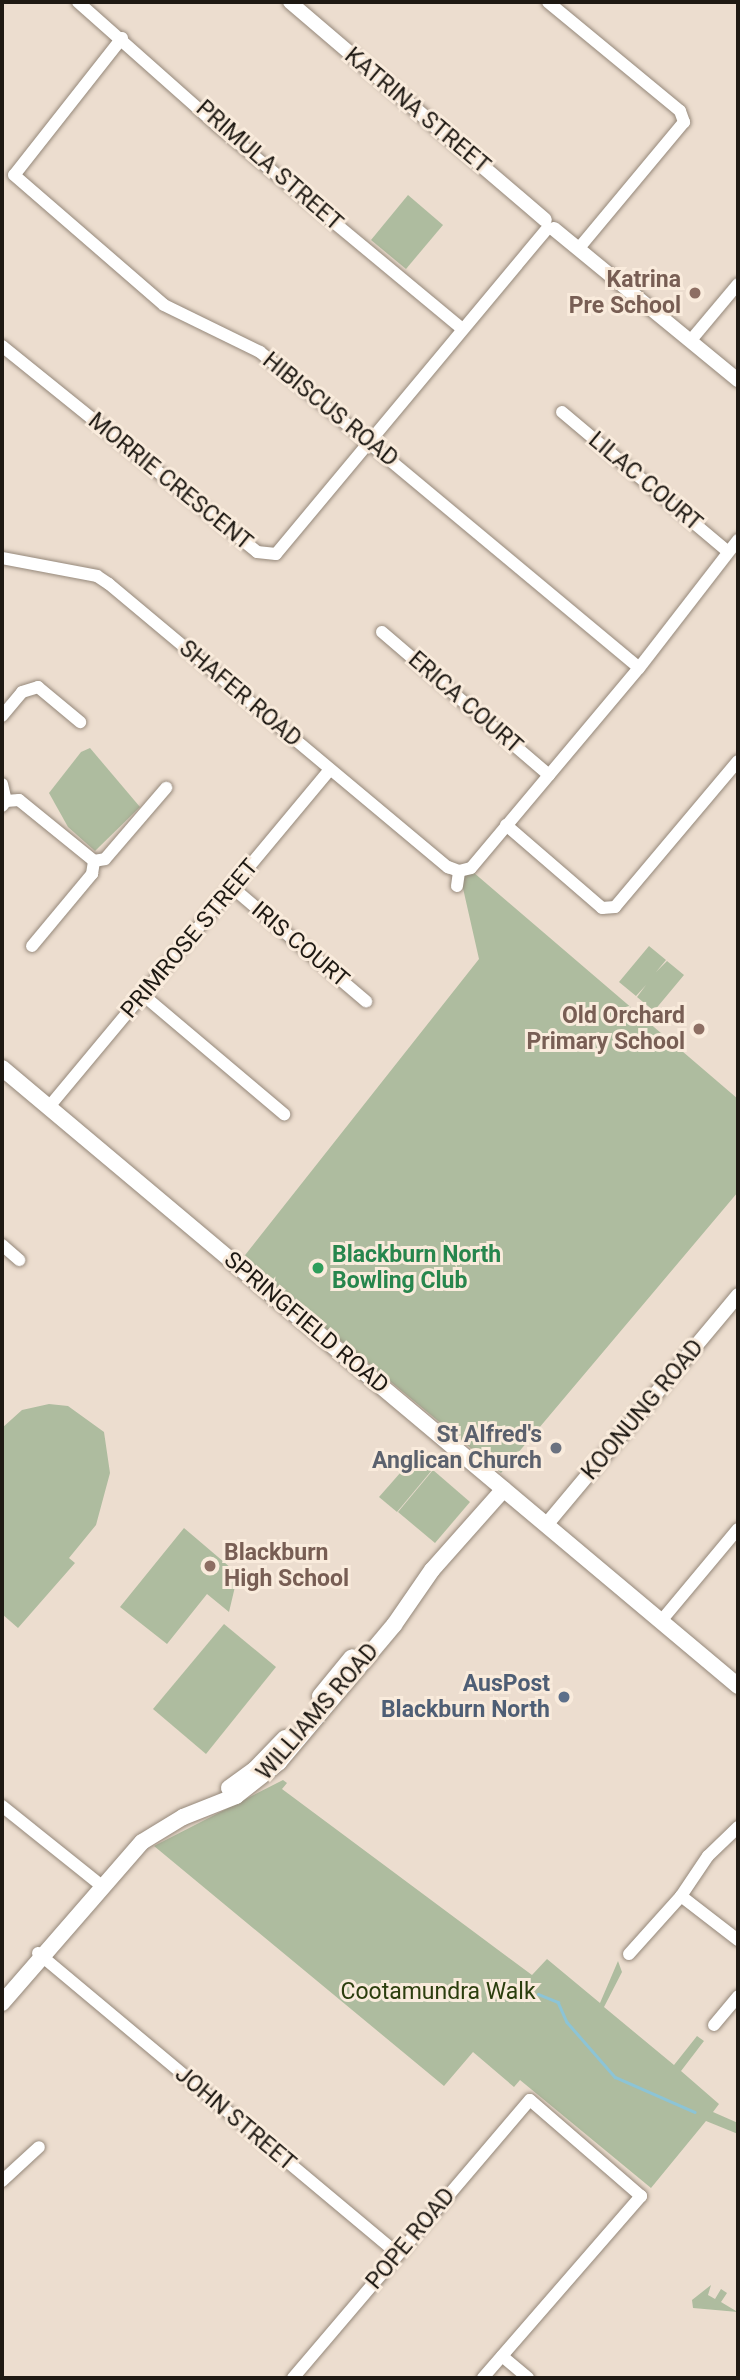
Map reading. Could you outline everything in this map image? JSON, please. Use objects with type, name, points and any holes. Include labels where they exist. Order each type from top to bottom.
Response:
[{"type":"main road","name":"SPRINGFIELD ROAD","points":[[2,1069],[738,1686]]},
{"type":"main road","name":"WILLIAMS ROAD","points":[[2,2002],[145,1834],[244,1778],[275,1750],[318,1706],[504,1489]]},
{"type":"street","name":"PRIMULA STREET","points":[[78,2],[122,38],[219,127],[462,329]]},
{"type":"street","name":"KATRINA STREET","points":[[289,2],[548,226],[580,247],[738,380]]},
{"type":"street","points":[[548,2],[680,111],[684,122],[580,247]]},
{"type":"street","name":"HIBISCUS ROAD","points":[[122,38],[14,175],[164,305],[260,352],[639,668]]},
{"type":"street","name":"MORRIE CRESCENT","points":[[2,346],[257,552],[276,554],[548,226]]},
{"type":"street","points":[[691,340],[738,284]]},
{"type":"street","name":"LILAC COURT","points":[[562,412],[728,552]]},
{"type":"street","points":[[457,886],[459,872],[471,868],[639,668],[738,540]]},
{"type":"street","name":"SHAFER ROAD","points":[[2,558],[97,576],[330,770],[459,872]]},
{"type":"street","name":"ERICA COURT","points":[[382,632],[549,775]]},
{"type":"street","points":[[2,716],[22,692],[38,687],[80,722]]},
{"type":"street","points":[[506,825],[602,908],[615,907],[738,761]]},
{"type":"street","name":"PRIMROSE STREET","points":[[48,1108],[330,770]]},
{"type":"street","points":[[2,784],[4,803],[19,800],[93,861],[105,859],[166,788]]},
{"type":"street","points":[[32,946],[92,874],[93,861]]},
{"type":"street","name":"IRIS COURT","points":[[233,888],[366,1001]]},
{"type":"street","points":[[143,995],[284,1114]]},
{"type":"street","points":[[2,1245],[19,1260]]},
{"type":"street","name":"KOONUNG ROAD","points":[[547,1524],[738,1295]]},
{"type":"street","points":[[661,1621],[738,1529]]},
{"type":"street","points":[[2,1806],[100,1885]]},
{"type":"street","points":[[629,1954],[681,1896],[708,1856],[738,1826]]},
{"type":"street","points":[[681,1896],[738,1940]]},
{"type":"street","name":"JOHN STREET","points":[[38,1961],[74,1983],[398,2254]]},
{"type":"street","points":[[714,2025],[738,1996]]},
{"type":"street","name":"POPE ROAD","points":[[293,2378],[530,2100],[641,2196],[502,2356]]},
{"type":"street","points":[[2,2181],[39,2147]]},
{"type":"street","points":[[483,2378],[502,2356],[528,2378]]},
{"type":"green space","points":[[408,195],[443,225],[406,269],[371,240]]},
{"type":"green space","points":[[90,748],[140,807],[95,851],[68,827],[49,793],[81,752]]},
{"type":"green space","points":[[473,872],[738,1099],[738,1192],[501,1473],[242,1259],[479,959],[460,875]]},
{"type":"green space","points":[[649,946],[666,960],[656,972],[667,961],[684,975],[654,1011],[637,997],[646,985],[636,996],[619,982]]},
{"type":"green space","points":[[49,1404],[68,1406],[104,1432],[110,1473],[96,1525],[69,1558],[75,1563],[18,1628],[2,1614],[2,1428],[22,1410]]},
{"type":"green space","points":[[415,1456],[432,1470],[397,1512],[379,1497]]},
{"type":"green space","points":[[433,1470],[470,1502],[435,1543],[398,1512]]},
{"type":"green space","points":[[184,1528],[238,1574],[229,1612],[207,1594],[167,1644],[120,1607]]},
{"type":"green space","points":[[224,1624],[276,1667],[206,1754],[153,1709]]},
{"type":"green space","name":"Cootamundra Walk","points":[[283,1780],[287,1783],[282,1789],[532,1975],[547,1959],[600,2003],[618,1961],[622,1972],[604,2007],[674,2065],[697,2036],[704,2041],[681,2071],[719,2104],[713,2112],[738,2123],[738,2134],[706,2121],[651,2188],[520,2080],[514,2087],[473,2052],[444,2086],[154,1846]]},
{"type":"green space","points":[[711,2285],[708,2295],[715,2299],[721,2289],[727,2293],[721,2302],[736,2311],[738,2307],[738,2312],[693,2308],[692,2300]]},
{"type":"waterway","points":[[538,1994],[558,2002],[567,2022],[615,2077],[695,2112]]},
{"type":"place","name":"Katrina Pre School","points":[[695,293]]},
{"type":"place","name":"Old Orchard Primary School","points":[[699,1029]]},
{"type":"place","name":"Blackburn North Bowling Club","points":[[318,1268]]},
{"type":"place","name":"St Alfred's Anglican Church","points":[[556,1448]]},
{"type":"place","name":"Blackburn High School","points":[[210,1566]]},
{"type":"place","name":"AusPost Blackburn North","points":[[564,1697]]}]
